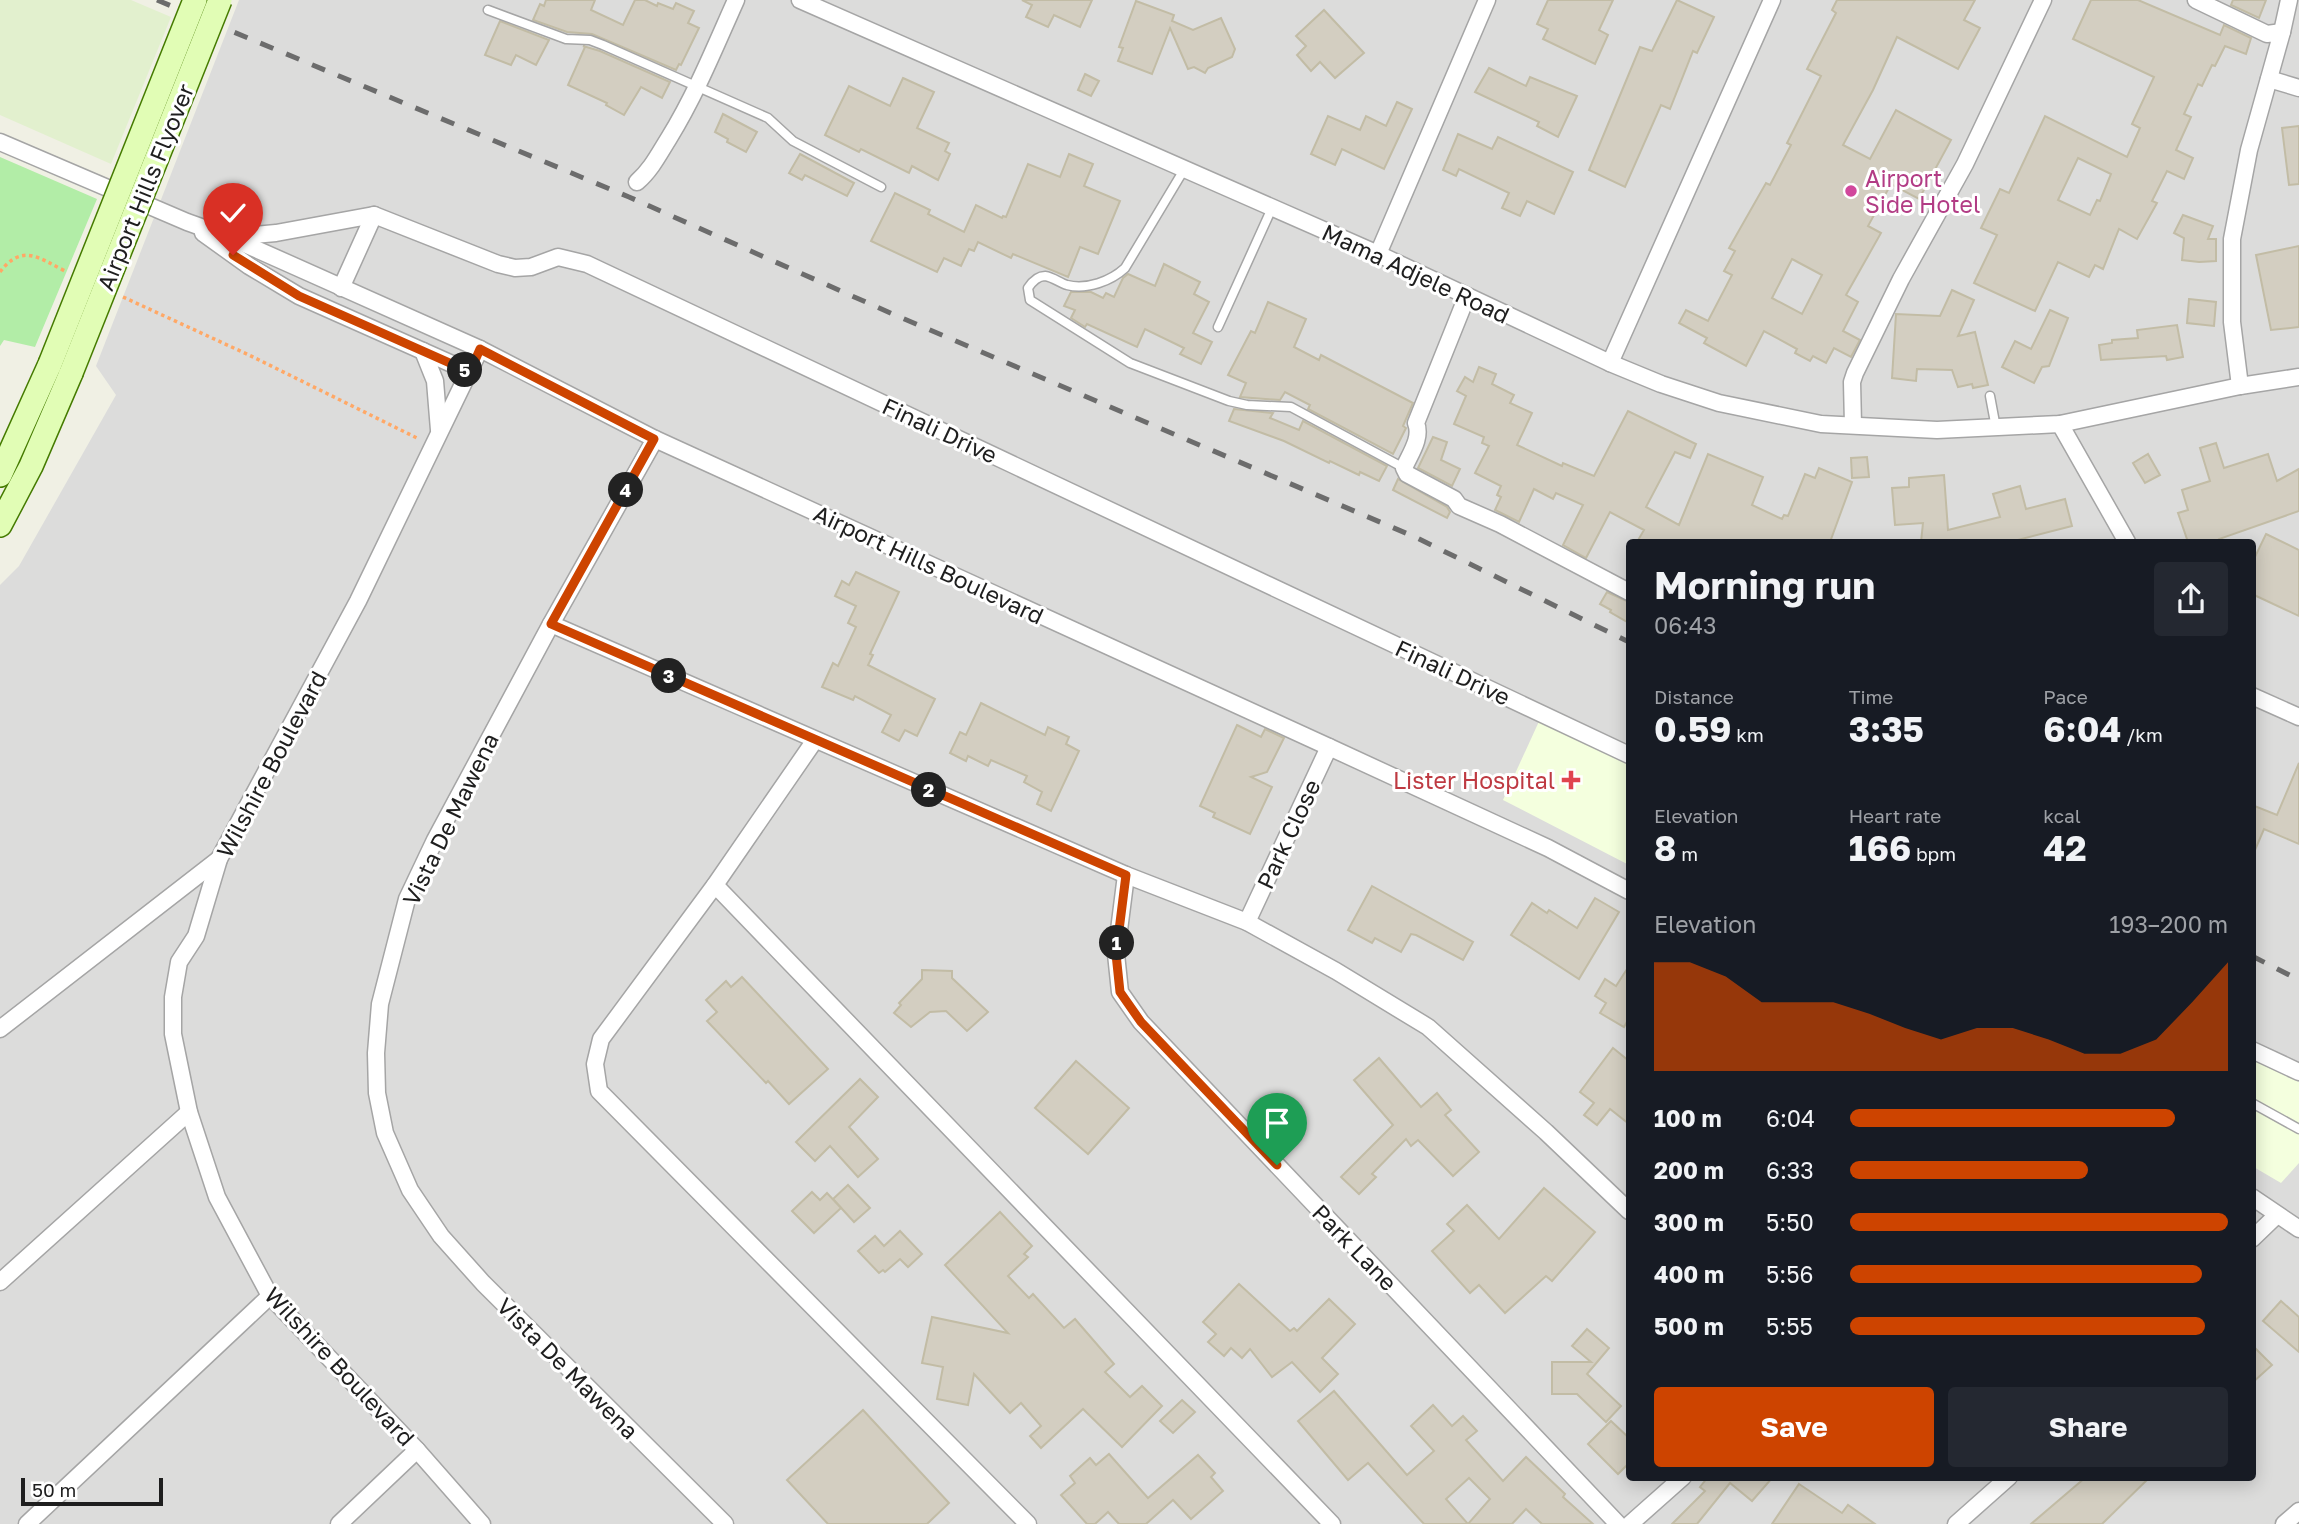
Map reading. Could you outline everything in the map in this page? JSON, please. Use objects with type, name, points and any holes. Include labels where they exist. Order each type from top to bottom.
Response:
[{"type":"main road","name":"Airport Hills Flyover","points":[[60,369],[195,0]]},
{"type":"main road","name":"Airport Hills Flyover","points":[[60,369],[220,0]]},
{"type":"main road","points":[[0,475],[60,369]]},
{"type":"main road","points":[[0,525],[31,466],[60,369]]},
{"type":"street","points":[[637,182],[648,172],[698,86],[736,0]]},
{"type":"street","name":"Mama Adjele Road","points":[[800,0],[1378,254],[1610,363],[1661,384],[1719,403],[1821,424],[1937,430],[1996,428],[2060,424],[2240,386],[2299,377]]},
{"type":"street","points":[[1378,254],[1487,0]]},
{"type":"street","points":[[1610,363],[1772,0]]},
{"type":"street","points":[[1853,425],[1852,382],[1855,373],[1901,279],[1934,225],[1965,164],[2043,0]]},
{"type":"street","points":[[2196,0],[2267,34],[2282,33]]},
{"type":"street","points":[[2240,386],[2232,322],[2232,239],[2249,150],[2289,0]]},
{"type":"street","points":[[2269,79],[2299,88]]},
{"type":"street","points":[[0,142],[187,222],[249,266],[299,296],[470,372]]},
{"type":"street","points":[[229,237],[276,233],[374,215]]},
{"type":"street","points":[[341,288],[374,215]]},
{"type":"street","name":"Finali Drive","points":[[374,215],[498,264],[515,268],[531,267],[558,257],[587,264],[1626,754]]},
{"type":"street","name":"Airport Hills Boulevard","points":[[187,222],[229,237],[480,349],[654,439],[1548,848],[1626,889]]},
{"type":"street","points":[[1468,296],[1416,423],[1419,431],[1404,468],[1407,474],[1454,499],[1459,506],[1500,524],[1626,590]]},
{"type":"street","name":"Wilshire Boulevard","points":[[480,349],[358,601],[219,859],[196,936],[180,962],[173,997],[173,1034],[189,1112],[217,1197],[270,1296],[417,1450],[482,1524]]},
{"type":"street","points":[[423,351],[435,381],[436,440]]},
{"type":"street","points":[[2060,424],[2124,539]]},
{"type":"street","name":"Vista De Mawena","points":[[654,439],[435,840],[407,899],[380,1004],[376,1053],[377,1093],[385,1133],[411,1190],[441,1236],[483,1283],[725,1524]]},
{"type":"street","points":[[551,624],[1126,875],[1247,922],[1336,971],[1428,1027],[1546,1132],[1626,1208]]},
{"type":"street","points":[[2256,698],[2299,717]]},
{"type":"street","points":[[815,740],[715,885],[601,1039],[595,1064],[599,1091],[1028,1524]]},
{"type":"street","name":"Park Close","points":[[1247,922],[1329,747]]},
{"type":"street","points":[[0,1029],[219,859]]},
{"type":"street","name":"Park Lane","points":[[1126,875],[1116,954],[1120,992],[1141,1022],[1618,1524]]},
{"type":"street","points":[[715,885],[1332,1524]]},
{"type":"street","points":[[2256,1052],[2299,1072]]},
{"type":"street","points":[[0,1282],[189,1112]]},
{"type":"street","points":[[2256,1200],[2299,1229]]},
{"type":"street","points":[[2256,1235],[2277,1214]]},
{"type":"street","points":[[27,1524],[270,1296]]},
{"type":"street","points":[[339,1524],[417,1450]]},
{"type":"street","points":[[1630,1524],[1678,1481]]},
{"type":"street","points":[[1956,1524],[2004,1481]]},
{"type":"street","points":[[2284,1524],[2299,1511]]},
{"type":"lane","points":[[488,10],[566,39],[597,43],[698,86],[768,118],[793,141],[881,187]]},
{"type":"lane","points":[[1185,169],[1125,268],[1114,278],[1104,282],[1070,286],[1045,276],[1034,279],[1028,288],[1030,300],[1130,363],[1230,401],[1247,405],[1291,407],[1404,468]]},
{"type":"lane","points":[[1219,327],[1272,208]]},
{"type":"lane","points":[[1990,396],[1996,428]]},
{"type":"lane","points":[[2256,1105],[2299,1129]]},
{"type":"path","points":[[0,272],[7,262],[19,255],[31,255],[67,272]]},
{"type":"path","points":[[116,294],[436,440]]},
{"type":"shaded area","points":[[0,0],[131,0],[171,17],[111,164],[0,115]]},
{"type":"shaded area","points":[[239,0],[2299,0],[2299,1524],[0,1524],[0,585],[19,566],[116,395],[96,366]]},
{"type":"shaded area","name":"Lister Hospital","points":[[1541,717],[1626,758],[1626,863],[1503,800]]},
{"type":"shaded area","points":[[2256,1062],[2299,1082],[2299,1163],[2281,1183],[2256,1168]]},
{"type":"green space","points":[[0,157],[97,199],[35,347],[4,340],[0,346]]},
{"type":"building","points":[[546,0],[595,0],[591,10],[623,25],[635,0],[645,0],[657,6],[658,3],[673,9],[676,3],[694,11],[688,23],[699,28],[676,70],[592,34],[567,32],[533,20],[540,4],[544,6]]},
{"type":"building","points":[[1022,0],[1092,0],[1080,27],[1054,15],[1048,27],[1026,17],[1032,5]]},
{"type":"building","points":[[1548,0],[1613,0],[1599,30],[1608,35],[1595,64],[1543,39],[1548,29],[1537,24]]},
{"type":"building","points":[[1677,0],[1714,17],[1697,53],[1693,51],[1670,109],[1661,105],[1625,187],[1589,170],[1640,47],[1652,51]]},
{"type":"building","points":[[1837,0],[1975,0],[1964,20],[1980,28],[1958,69],[1897,37],[1873,90],[1843,145],[1870,159],[1896,110],[1951,140],[1919,199],[1891,184],[1868,226],[1881,233],[1846,295],[1858,302],[1843,331],[1860,340],[1851,357],[1834,348],[1826,363],[1813,356],[1810,361],[1795,353],[1797,349],[1764,331],[1746,366],[1704,343],[1707,338],[1679,323],[1686,310],[1708,321],[1732,275],[1724,271],[1735,251],[1729,248],[1766,183],[1770,185],[1791,145],[1787,143],[1821,76],[1807,69],[1836,13],[1832,10]],"holes":[[[1792,259],[1822,275],[1802,314],[1772,298]]]},
{"type":"building","points":[[2091,0],[2138,0],[2220,35],[2224,25],[2251,38],[2246,54],[2225,46],[2202,86],[2198,84],[2184,114],[2191,117],[2176,150],[2193,158],[2184,179],[2167,171],[2152,201],[2157,203],[2137,239],[2119,229],[2103,269],[2095,265],[2089,277],[2058,262],[2035,311],[1974,283],[1997,235],[1981,228],[2000,189],[2009,193],[2045,116],[2127,157],[2140,128],[2132,124],[2154,77],[2073,39]],"holes":[[[2078,158],[2111,174],[2100,201],[2097,200],[2090,215],[2058,200]]]},
{"type":"building","points":[[2233,0],[2266,0],[2259,18],[2231,5]]},
{"type":"building","points":[[1136,1],[1174,15],[1172,21],[1193,30],[1221,18],[1235,49],[1232,57],[1208,68],[1205,73],[1194,67],[1188,69],[1170,28],[1152,74],[1118,61],[1123,48],[1119,47]]},
{"type":"building","points":[[1324,10],[1364,53],[1335,78],[1320,62],[1311,71],[1297,55],[1306,46],[1296,36]]},
{"type":"building","points":[[500,21],[549,40],[536,65],[516,55],[511,65],[485,55]]},
{"type":"building","points":[[583,46],[670,82],[662,98],[641,87],[624,115],[606,105],[607,103],[568,85],[585,47]]},
{"type":"building","points":[[1489,68],[1526,86],[1530,77],[1577,96],[1558,137],[1537,126],[1539,122],[1475,92]]},
{"type":"building","points":[[1085,74],[1099,81],[1091,96],[1078,90]]},
{"type":"building","points":[[903,78],[934,92],[917,128],[949,143],[945,151],[950,154],[938,180],[912,166],[909,173],[825,135],[849,86],[890,106]]},
{"type":"building","points":[[1397,102],[1412,109],[1384,169],[1342,149],[1335,165],[1311,154],[1328,116],[1360,130],[1366,116],[1386,126]]},
{"type":"building","points":[[723,114],[757,132],[746,152],[715,132]]},
{"type":"building","points":[[2299,126],[2299,184],[2289,185],[2282,128]]},
{"type":"building","points":[[1458,134],[1492,149],[1498,137],[1573,172],[1554,214],[1527,201],[1520,216],[1502,208],[1509,193],[1459,169],[1456,176],[1443,170]]},
{"type":"building","points":[[800,154],[854,183],[847,196],[805,175],[802,180],[789,173]]},
{"type":"building","points":[[1069,154],[1093,164],[1084,186],[1120,201],[1098,254],[1080,247],[1068,277],[1013,254],[1011,258],[978,242],[974,251],[969,249],[961,266],[944,258],[937,272],[871,241],[895,193],[930,210],[928,214],[964,232],[976,205],[1002,218],[1006,217],[1028,164],[1060,177]]},
{"type":"building","points":[[2183,215],[2213,226],[2208,239],[2216,239],[2216,261],[2182,260],[2184,238],[2174,233]]},
{"type":"building","points":[[2299,246],[2299,327],[2271,330],[2256,255]]},
{"type":"building","points":[[1164,264],[1200,282],[1194,294],[1209,302],[1193,333],[1212,342],[1201,364],[1180,354],[1184,348],[1145,329],[1137,347],[1087,324],[1085,327],[1071,318],[1075,310],[1064,306],[1071,292],[1091,292],[1103,298],[1106,293],[1114,297],[1123,278],[1128,274],[1155,286]]},
{"type":"building","points":[[1952,290],[1974,300],[1958,336],[1975,332],[1988,385],[1958,387],[1952,370],[1917,369],[1916,381],[1892,378],[1896,314],[1940,316]]},
{"type":"building","points":[[2189,299],[2216,302],[2214,326],[2187,323]]},
{"type":"building","points":[[1268,302],[1306,319],[1294,347],[1319,360],[1321,355],[1413,403],[1403,426],[1406,428],[1393,454],[1308,409],[1310,405],[1285,392],[1280,400],[1240,397],[1246,383],[1228,375],[1251,331],[1255,333]]},
{"type":"building","points":[[2050,310],[2068,318],[2049,366],[2042,367],[2034,383],[2002,367],[2015,341],[2031,349]]},
{"type":"building","points":[[2177,325],[2183,357],[2167,360],[2166,356],[2101,360],[2099,345],[2112,343],[2112,340],[2138,338],[2137,330]]},
{"type":"building","points":[[1479,367],[1496,374],[1492,384],[1514,395],[1510,403],[1532,413],[1517,445],[1562,466],[1563,463],[1594,476],[1628,411],[1696,444],[1690,458],[1675,452],[1646,507],[1679,525],[1708,454],[1763,477],[1752,505],[1782,519],[1784,515],[1788,516],[1805,474],[1815,478],[1819,468],[1852,482],[1831,539],[1639,539],[1644,530],[1610,512],[1586,558],[1563,545],[1583,505],[1556,493],[1553,499],[1534,489],[1519,522],[1495,510],[1501,497],[1497,495],[1501,486],[1475,473],[1489,446],[1482,443],[1484,437],[1454,424],[1466,396],[1457,391],[1465,377],[1473,382]]},
{"type":"building","points":[[1234,409],[1273,413],[1270,418],[1299,430],[1303,421],[1387,466],[1379,481],[1360,472],[1359,475],[1284,441],[1229,421]]},
{"type":"building","points":[[1433,437],[1447,442],[1441,460],[1460,469],[1452,486],[1418,468]]},
{"type":"building","points":[[2216,443],[2224,468],[2268,454],[2277,481],[2299,469],[2299,511],[2219,539],[2187,539],[2178,513],[2188,510],[2182,490],[2210,481],[2200,448]]},
{"type":"building","points":[[2148,454],[2160,475],[2145,483],[2133,463]]},
{"type":"building","points":[[1867,457],[1869,477],[1852,478],[1851,458]]},
{"type":"building","points":[[1944,475],[1948,530],[2000,517],[1993,494],[2020,486],[2026,509],[2065,499],[2072,526],[2022,539],[1921,539],[1923,523],[1895,525],[1892,488],[1909,487],[1909,478]]},
{"type":"building","points":[[1398,479],[1447,507],[1450,512],[1447,518],[1393,490]]},
{"type":"building","points":[[2266,534],[2299,550],[2299,616],[2256,596],[2256,555]]},
{"type":"building","points":[[856,572],[899,592],[870,654],[873,655],[868,665],[935,699],[917,736],[905,730],[899,741],[882,732],[891,715],[855,696],[853,700],[822,687],[833,663],[838,666],[856,627],[848,623],[856,606],[835,596],[842,581],[849,585]]},
{"type":"building","points":[[1607,592],[1626,601],[1626,621],[1610,612],[1611,610],[1600,604]]},
{"type":"building","points":[[981,703],[1045,735],[1048,727],[1069,737],[1066,744],[1079,751],[1051,811],[1037,804],[1042,792],[1024,782],[1027,776],[991,760],[988,766],[968,756],[966,761],[950,753],[960,732],[966,735]]},
{"type":"building","points":[[1237,725],[1261,737],[1265,729],[1284,738],[1267,772],[1251,777],[1272,787],[1250,834],[1213,817],[1215,813],[1200,806]]},
{"type":"building","points":[[2299,763],[2299,844],[2264,829],[2256,848],[2256,807],[2277,815]]},
{"type":"building","points":[[1372,886],[1473,942],[1463,960],[1416,935],[1411,934],[1401,952],[1375,938],[1372,943],[1348,930]]},
{"type":"building","points":[[1595,898],[1619,912],[1579,979],[1511,935],[1532,903],[1547,913],[1549,910],[1577,928]]},
{"type":"building","points":[[922,970],[952,971],[952,978],[988,1012],[967,1031],[946,1011],[930,1012],[911,1027],[894,1013],[901,1005],[899,1003],[922,979]]},
{"type":"building","points":[[1626,971],[1624,1027],[1600,1013],[1606,1003],[1595,996],[1605,979],[1616,986]]},
{"type":"building","points":[[742,977],[828,1069],[789,1104],[707,1021],[717,1012],[706,1000],[726,981],[731,987]]},
{"type":"building","points":[[1613,1048],[1626,1059],[1626,1122],[1610,1109],[1597,1125],[1584,1115],[1594,1103],[1580,1092]]},
{"type":"building","points":[[1379,1058],[1421,1107],[1437,1093],[1451,1110],[1445,1115],[1479,1152],[1453,1176],[1418,1140],[1411,1146],[1406,1139],[1372,1174],[1376,1177],[1359,1194],[1341,1177],[1393,1125],[1354,1080]]},
{"type":"building","points":[[1076,1061],[1129,1108],[1088,1154],[1035,1108]]},
{"type":"building","points":[[860,1079],[878,1097],[849,1127],[878,1159],[858,1177],[830,1146],[815,1161],[796,1142]]},
{"type":"building","points":[[848,1185],[870,1208],[854,1222],[833,1199]]},
{"type":"building","points":[[1544,1188],[1595,1232],[1552,1281],[1546,1276],[1505,1313],[1479,1285],[1470,1293],[1432,1251],[1454,1231],[1447,1224],[1467,1205],[1499,1239]]},
{"type":"building","points":[[812,1192],[820,1200],[827,1193],[841,1208],[814,1233],[792,1211]]},
{"type":"building","points":[[1000,1212],[1032,1246],[1024,1254],[1028,1257],[1008,1276],[1029,1298],[1033,1294],[1064,1328],[1075,1319],[1114,1364],[1105,1372],[1130,1397],[1142,1386],[1162,1406],[1122,1447],[1083,1409],[1041,1448],[1030,1436],[1041,1426],[1021,1403],[1010,1413],[974,1374],[968,1405],[937,1399],[943,1367],[922,1363],[932,1317],[1008,1333],[945,1265]]},
{"type":"building","points":[[900,1231],[922,1254],[908,1267],[900,1259],[885,1272],[883,1270],[879,1273],[858,1251],[875,1236],[884,1246]]},
{"type":"building","points":[[1239,1284],[1290,1331],[1294,1328],[1297,1331],[1329,1299],[1355,1324],[1322,1358],[1338,1374],[1320,1392],[1292,1362],[1272,1377],[1250,1349],[1242,1358],[1231,1348],[1224,1356],[1208,1342],[1216,1334],[1203,1322]]},
{"type":"building","points":[[2281,1301],[2299,1317],[2299,1352],[2263,1321]]},
{"type":"building","points":[[1587,1329],[1609,1348],[1587,1374],[1621,1406],[1606,1422],[1577,1394],[1552,1394],[1552,1362],[1591,1362],[1572,1346]]},
{"type":"building","points":[[2256,1349],[2272,1365],[2256,1379]]},
{"type":"building","points":[[1334,1391],[1407,1475],[1434,1451],[1411,1426],[1433,1405],[1452,1426],[1463,1416],[1477,1431],[1466,1440],[1503,1481],[1526,1457],[1565,1494],[1563,1497],[1593,1524],[1542,1524],[1526,1509],[1512,1524],[1468,1524],[1424,1524],[1368,1463],[1348,1480],[1298,1421]],"holes":[[[1469,1478],[1490,1499],[1468,1524],[1446,1499]]]},
{"type":"building","points":[[1182,1400],[1195,1412],[1173,1433],[1160,1421]]},
{"type":"building","points":[[863,1410],[949,1503],[927,1524],[828,1524],[787,1480]]},
{"type":"building","points":[[1611,1421],[1626,1435],[1626,1466],[1618,1474],[1588,1444]]},
{"type":"building","points":[[1109,1454],[1148,1498],[1198,1455],[1215,1473],[1211,1477],[1223,1491],[1191,1519],[1173,1500],[1146,1524],[1119,1524],[1108,1512],[1095,1524],[1087,1524],[1061,1495],[1075,1483],[1070,1476],[1090,1458],[1096,1465]]},
{"type":"building","points":[[1705,1481],[1770,1481],[1752,1501],[1730,1483],[1697,1524],[1672,1524],[1705,1491],[1700,1487]]},
{"type":"building","points":[[2081,1481],[2146,1481],[2102,1524],[2031,1524]]},
{"type":"building","points":[[1799,1484],[1842,1513],[1848,1505],[1875,1524],[1772,1524]]},
{"type":"railway","points":[[157,0],[629,197],[895,315],[1415,537],[1626,641]]},
{"type":"railway","points":[[2256,958],[2299,980]]},
{"type":"place","name":"Airport Side Hotel","points":[[1851,191]]},
{"type":"place","name":"Lister Hospital","points":[[1571,780]]},
{"type":"route","points":[[233,255],[299,296],[470,372],[480,349],[654,439],[551,624],[1126,875],[1116,954],[1120,992],[1141,1022],[1277,1165]]}]
